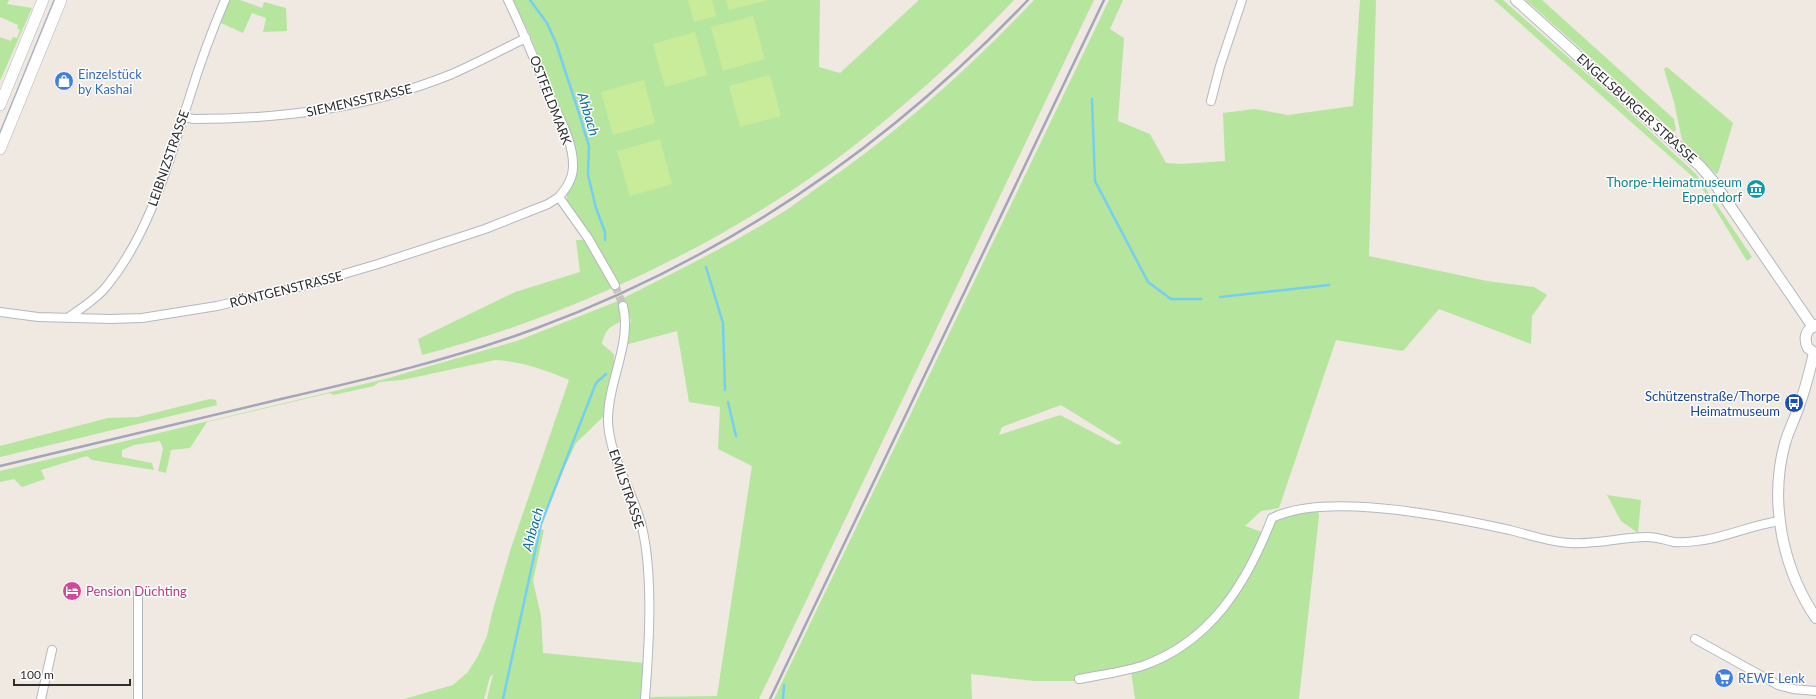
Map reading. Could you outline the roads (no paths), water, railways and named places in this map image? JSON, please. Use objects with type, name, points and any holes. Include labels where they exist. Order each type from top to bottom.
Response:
[{"type":"main road","points":[[0,105],[43,0]]},
{"type":"main road","points":[[0,149],[61,0]]},
{"type":"street","name":"LEIBNIZSTRASSE","points":[[69,317],[89,304],[106,287],[130,251],[142,229],[164,179],[202,58],[225,0]]},
{"type":"street","name":"OSTFELDMARK","points":[[508,0],[526,38],[570,147],[573,167],[572,175],[564,192],[559,197]]},
{"type":"street","points":[[1212,101],[1220,66],[1242,0]]},
{"type":"street","name":"ENGELSBURGER STRASSE","points":[[1516,0],[1700,166],[1713,181],[1814,326]]},
{"type":"street","name":"SIEMENSSTRASSE","points":[[183,117],[194,119],[223,119],[299,114],[382,97],[452,74],[526,38]]},
{"type":"street","points":[[559,197],[588,238],[615,285]]},
{"type":"street","name":"RÖNTGENSTRASSE","points":[[0,312],[38,316],[110,319],[142,318],[180,313],[263,296],[371,267],[432,247],[548,204],[559,197]]},
{"type":"street","name":"EMILSTRASSE","points":[[623,306],[626,324],[608,420],[612,446],[641,524],[646,554],[648,615],[645,699]]},
{"type":"street","points":[[1814,326],[1806,334],[1805,339],[1808,348],[1815,354],[1800,403],[1784,444],[1780,479],[1781,521],[1787,555],[1794,577],[1804,600],[1816,618]]},
{"type":"street","points":[[1079,679],[1142,666],[1174,650],[1197,635],[1214,619],[1240,586],[1264,539],[1272,518],[1284,512],[1312,508],[1350,506],[1398,510],[1459,519],[1544,540],[1570,544],[1595,543],[1646,537],[1662,538],[1675,542],[1705,540],[1781,521]]},
{"type":"street","points":[[138,594],[138,699]]},
{"type":"street","points":[[1695,639],[1778,685],[1794,689],[1816,691]]},
{"type":"street","points":[[41,699],[52,650]]},
{"type":"waterway","name":"Ahbach","points":[[530,0],[547,23],[556,43],[576,104],[589,146],[588,175],[596,208],[605,232],[605,240]]},
{"type":"waterway","points":[[1092,99],[1095,181],[1148,282],[1171,299],[1201,299]]},
{"type":"waterway","points":[[706,267],[723,323],[725,390]]},
{"type":"waterway","points":[[1220,297],[1329,285]]},
{"type":"waterway","name":"Ahbach","points":[[503,699],[541,524],[596,383],[606,374]]},
{"type":"waterway","points":[[728,402],[736,436]]},
{"type":"waterway","points":[[783,699],[784,685]]},
{"type":"tunnel","points":[[615,285],[623,306]]},
{"type":"tram line","points":[[0,132],[54,0]]},
{"type":"railway","points":[[0,466],[410,368],[506,339],[607,300],[674,268],[739,232],[802,192],[862,149],[920,103],[975,53],[1028,0]]},
{"type":"railway","points":[[770,699],[1104,0]]},
{"type":"place","name":"Einzelstück by Kashai","points":[[64,81]]},
{"type":"place","name":"Thorpe-Heimatmuseum Eppendorf","points":[[1756,189]]},
{"type":"place","name":"Schützenstraße/Thorpe Heimatmuseum","points":[[1794,403]]},
{"type":"place","name":"Pension Düchting","points":[[72,591]]},
{"type":"place","name":"REWE Lenk","points":[[1724,678]]}]
